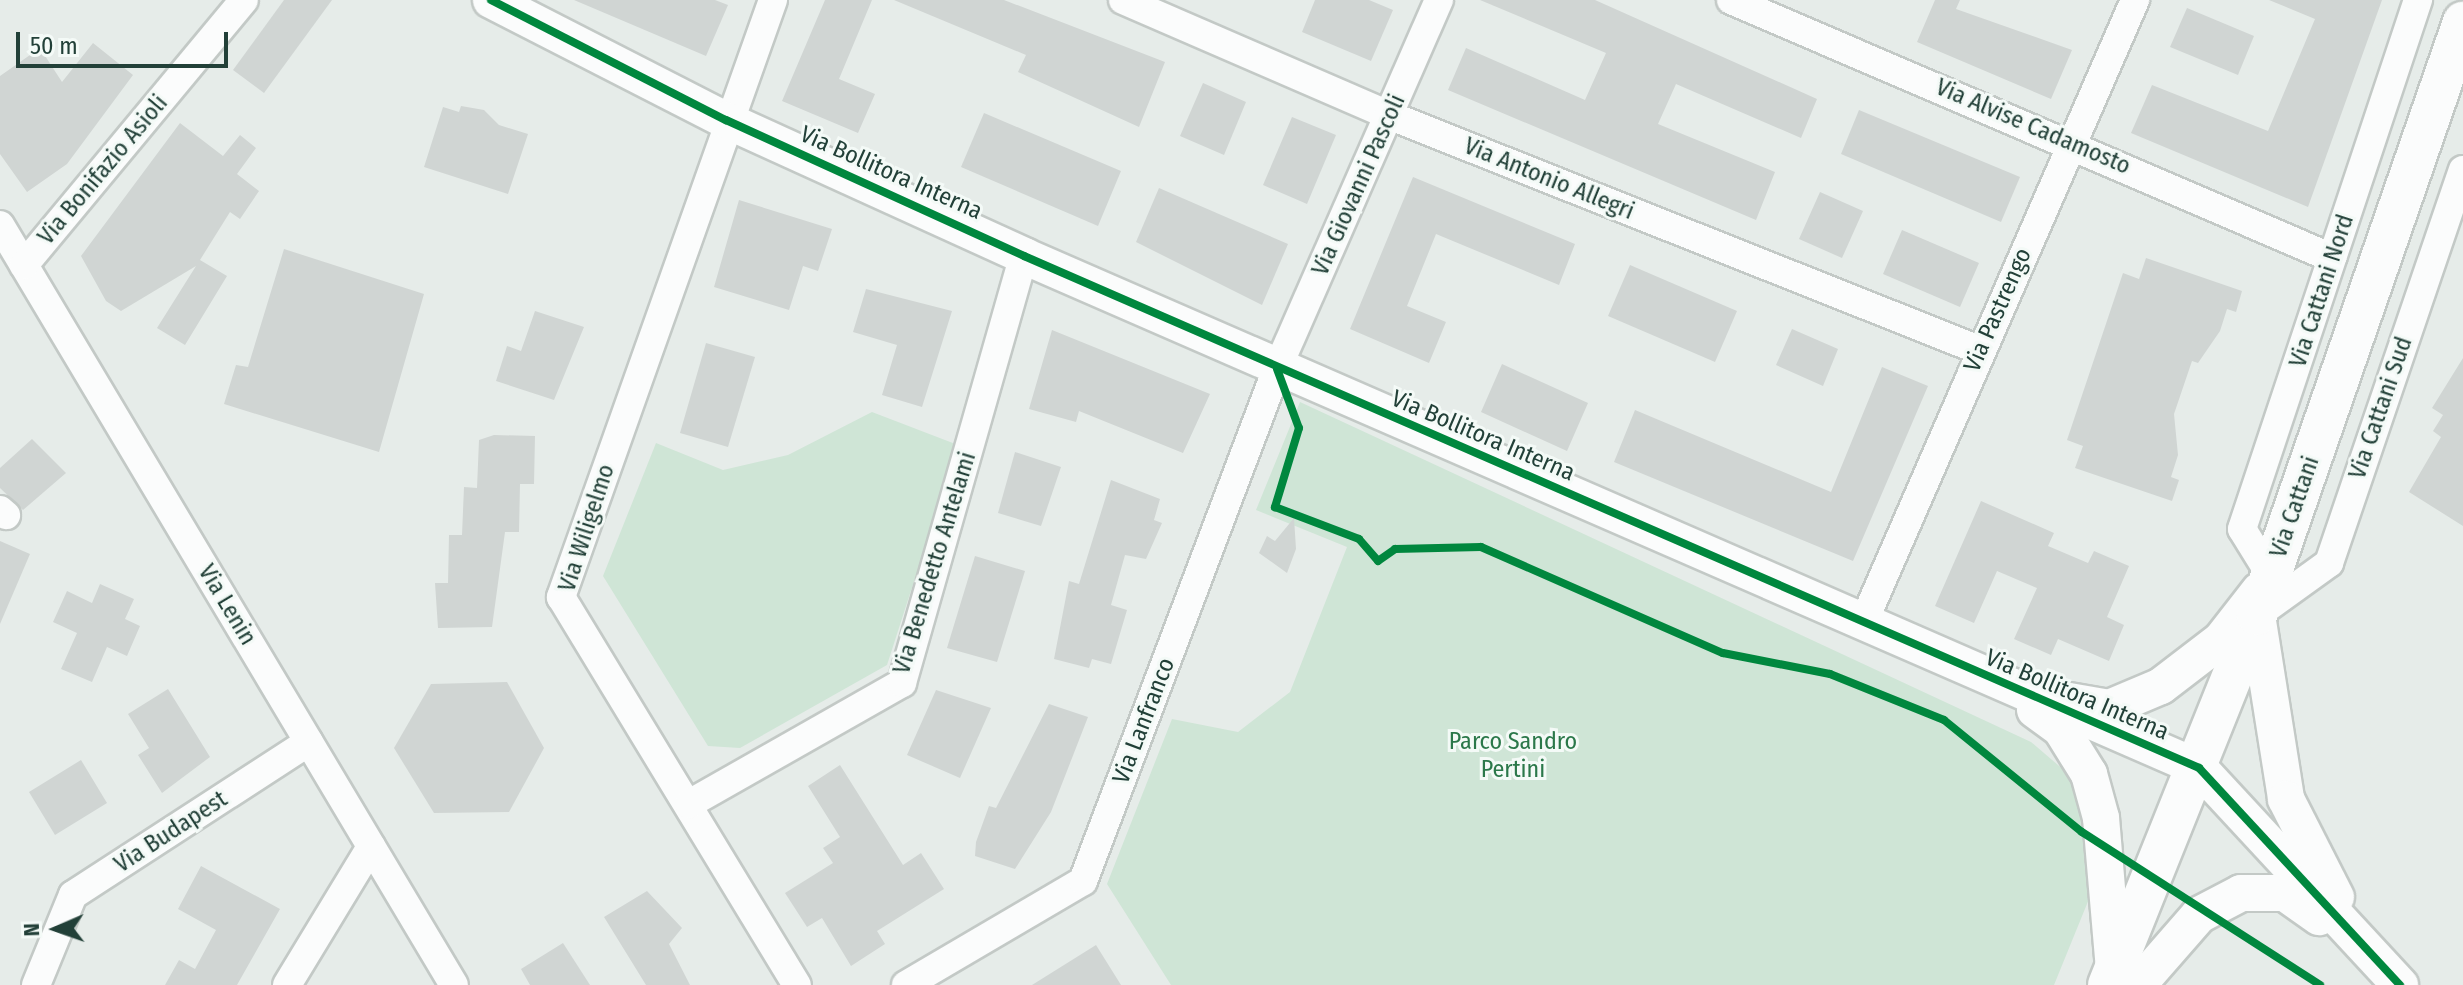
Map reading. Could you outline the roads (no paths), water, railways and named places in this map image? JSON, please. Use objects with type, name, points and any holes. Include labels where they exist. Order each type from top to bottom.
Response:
[{"type":"main road","name":"Via Cattani","points":[[2112,981],[2199,768],[2257,615],[2463,22]]},
{"type":"street","name":"Via Bonifazio Asioli","points":[[24,265],[244,0]]},
{"type":"street","name":"Via Bollitora Interna","points":[[491,0],[726,120],[1024,256],[1277,369],[1864,621],[2005,687],[2199,768],[2400,985]]},
{"type":"street","points":[[726,120],[773,0]]},
{"type":"street","name":"Via Antonio Allegri","points":[[1123,0],[1391,116],[1979,350]]},
{"type":"street","name":"Via Giovanni Pascoli","points":[[1277,369],[1391,116],[1439,0]]},
{"type":"street","name":"Via Alvise Cadamosto","points":[[1731,0],[2073,143],[2332,258]]},
{"type":"street","name":"Via Pastrengo","points":[[1864,621],[1979,350],[2135,0]]},
{"type":"street","name":"Via Cattani Nord","points":[[2271,576],[2242,529],[2418,0]]},
{"type":"street","name":"Via Wiligelmo","points":[[726,120],[561,597],[797,985]]},
{"type":"street","name":"Via Cattani Sud","points":[[2257,615],[2329,563],[2463,170]]},
{"type":"street","name":"Via Lenin","points":[[0,225],[454,985]]},
{"type":"street","name":"Via Benedetto Antelami","points":[[689,804],[902,683],[1024,256]]},
{"type":"street","name":"Via Lanfranco","points":[[906,985],[1083,881],[1277,369]]},
{"type":"street","points":[[2005,687],[2109,708],[2131,701],[2221,640],[2271,576]]},
{"type":"street","points":[[2257,615],[2286,799],[2364,948]]},
{"type":"street","points":[[2005,687],[2061,729],[2089,774],[2101,818],[2112,981]]},
{"type":"street","name":"Via Budapest","points":[[36,985],[73,895],[309,742]]},
{"type":"street","points":[[287,985],[371,847]]},
{"type":"street","points":[[2112,981],[2199,915],[2253,890],[2285,893],[2364,948]]},
{"type":"park label","name":"Parco Sandro Pertini","points":[[1513,756]]}]
